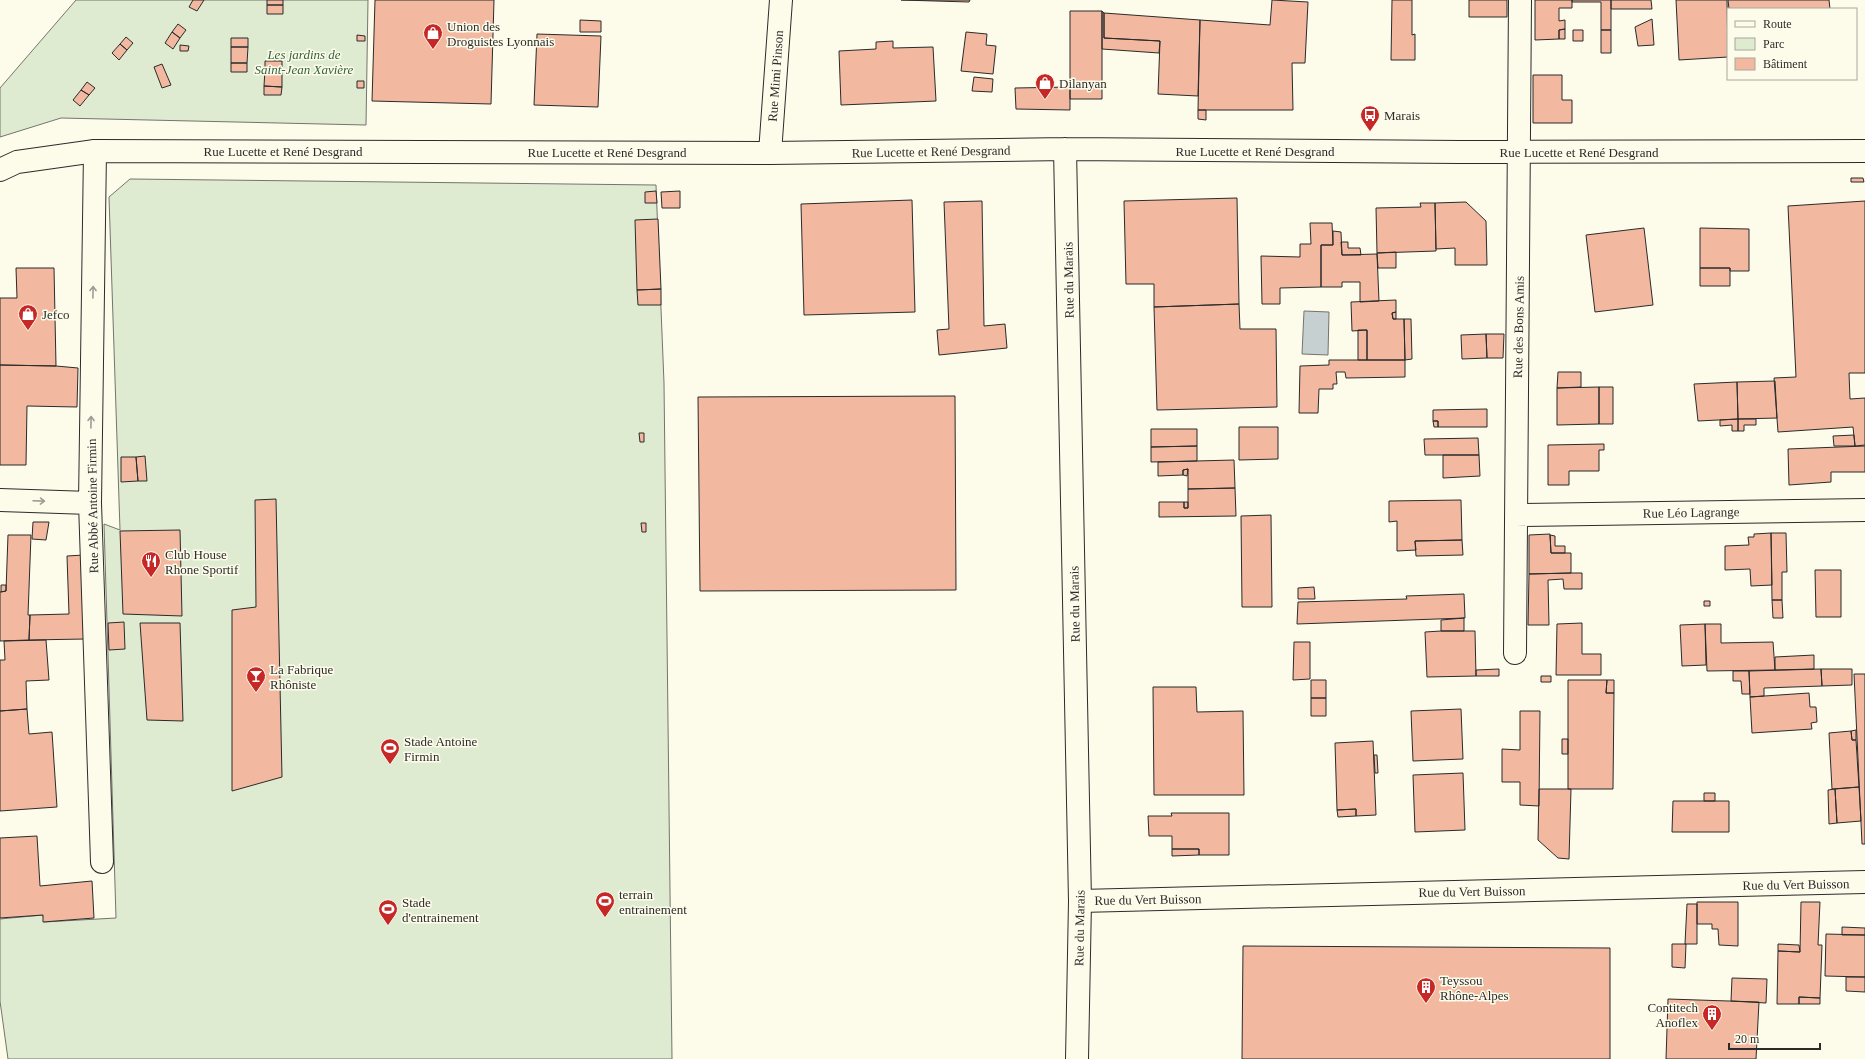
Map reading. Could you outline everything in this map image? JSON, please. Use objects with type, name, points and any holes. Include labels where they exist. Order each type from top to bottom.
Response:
[{"type":"street","name":"Rue Mimi Pinson","points":[[770,153],[781,0]]},
{"type":"street","name":"Rue des Bons Amis","points":[[1515,653],[1520,0]]},
{"type":"street","name":"Rue Lucette et René Desgrand","points":[[0,170],[17,162],[95,151],[770,153],[1065,149],[1520,152],[1865,151]]},
{"type":"street","name":"Rue du Marais","points":[[1065,149],[1080,901],[1077,1059]]},
{"type":"street","name":"Rue Abbé Antoine Firmin","points":[[95,151],[90,503],[102,862]]},
{"type":"street","points":[[0,500],[90,503]]},
{"type":"street","name":"Rue Léo Lagrange","points":[[1516,515],[1865,510]]},
{"type":"street","name":"Rue du Vert Buisson","points":[[1080,901],[1865,882]]},
{"type":"green space","name":"Les jardins de Saint-Jean Xavière","points":[[76,0],[368,0],[366,125],[61,118],[0,137],[0,88]]},
{"type":"green space","name":"Stade Antoine Firmin","points":[[130,179],[656,185],[664,383],[672,1059],[8,1059],[0,1001],[0,919],[43,915],[44,922],[116,918],[104,524],[120,530],[109,197]]},
{"type":"shaded area","points":[[1304,311],[1329,312],[1328,355],[1302,354]]},
{"type":"building","points":[[193,0],[204,0],[197,11],[189,7]]},
{"type":"building","points":[[267,0],[283,0],[283,5],[267,5]]},
{"type":"building","name":"Union des Droguistes Lyonnais","points":[[375,0],[494,0],[491,104],[372,101]]},
{"type":"building","points":[[901,0],[970,0],[969,2]]},
{"type":"building","points":[[1272,0],[1308,2],[1305,63],[1292,63],[1293,110],[1198,110],[1200,20],[1270,25]]},
{"type":"building","points":[[1392,0],[1412,0],[1412,35],[1415,34],[1415,60],[1391,60]]},
{"type":"building","points":[[1469,0],[1507,0],[1507,17],[1469,17]]},
{"type":"building","points":[[1535,0],[1572,0],[1572,8],[1559,8],[1559,21],[1565,20],[1565,29],[1559,30],[1559,39],[1535,40]]},
{"type":"building","points":[[1572,0],[1611,0],[1611,30],[1601,30],[1601,2],[1572,2]]},
{"type":"building","points":[[1611,0],[1651,0],[1652,9],[1611,9]]},
{"type":"building","points":[[1676,0],[1727,0],[1727,57],[1679,60]]},
{"type":"building","points":[[1728,0],[1829,0],[1830,8],[1729,8]]},
{"type":"building","points":[[267,5],[283,5],[283,14],[267,14]]},
{"type":"building","points":[[1070,11],[1102,11],[1102,99],[1070,99]]},
{"type":"building","points":[[1102,11],[1104,13],[1104,38],[1160,41],[1159,53],[1102,49]]},
{"type":"building","points":[[1104,13],[1200,20],[1198,96],[1158,94],[1160,41],[1104,38]]},
{"type":"building","points":[[1652,19],[1654,45],[1638,46],[1635,27]]},
{"type":"building","points":[[580,20],[601,21],[601,32],[580,32]]},
{"type":"building","points":[[178,24],[186,30],[180,38],[172,32]]},
{"type":"building","points":[[1565,29],[1565,39],[1559,39],[1559,30]]},
{"type":"building","points":[[1573,30],[1583,30],[1583,41],[1573,41]]},
{"type":"building","points":[[1601,30],[1611,30],[1611,53],[1601,53]]},
{"type":"building","points":[[172,32],[180,38],[173,49],[165,43]]},
{"type":"building","points":[[966,32],[987,34],[986,45],[996,46],[993,74],[961,71]]},
{"type":"building","points":[[537,34],[601,36],[598,107],[534,105]]},
{"type":"building","points":[[357,35],[365,36],[365,41],[357,41]]},
{"type":"building","points":[[126,37],[133,43],[127,50],[120,44]]},
{"type":"building","points":[[231,38],[248,38],[248,47],[231,47]]},
{"type":"building","points":[[893,41],[893,48],[933,47],[936,101],[841,105],[839,51],[876,49],[876,42]]},
{"type":"building","points":[[120,44],[127,50],[119,60],[112,53]]},
{"type":"building","points":[[180,45],[189,46],[188,51],[180,51]]},
{"type":"building","points":[[231,47],[248,47],[247,63],[231,63]]},
{"type":"building","points":[[265,61],[282,61],[282,71],[265,70]]},
{"type":"building","points":[[231,63],[247,63],[247,72],[231,72]]},
{"type":"building","points":[[162,64],[171,85],[162,88],[154,67]]},
{"type":"building","points":[[265,70],[282,71],[282,87],[264,86]]},
{"type":"building","points":[[1533,75],[1562,75],[1562,100],[1572,100],[1572,123],[1533,123]]},
{"type":"building","points":[[974,77],[993,79],[992,92],[972,91]]},
{"type":"building","points":[[357,81],[364,81],[364,88],[357,88]]},
{"type":"building","points":[[87,82],[95,88],[89,95],[81,90]]},
{"type":"building","points":[[264,86],[282,87],[281,95],[264,95]]},
{"type":"building","points":[[1070,87],[1070,110],[1016,109],[1015,88]]},
{"type":"building","points":[[81,90],[89,95],[80,106],[73,100]]},
{"type":"building","points":[[1198,110],[1206,110],[1206,120],[1198,119]]},
{"type":"building","points":[[1851,178],[1863,178],[1864,182],[1851,182]]},
{"type":"building","points":[[656,191],[657,203],[645,203],[645,192]]},
{"type":"building","points":[[680,191],[680,208],[662,208],[661,192]]},
{"type":"building","points":[[1237,198],[1239,304],[1154,307],[1154,284],[1126,284],[1124,201]]},
{"type":"building","points":[[912,200],[915,312],[804,315],[801,204]]},
{"type":"building","points":[[982,201],[984,326],[1005,324],[1007,348],[939,355],[937,330],[949,329],[944,202]]},
{"type":"building","points":[[1865,201],[1865,373],[1849,373],[1850,399],[1865,398],[1865,445],[1855,446],[1853,427],[1778,432],[1774,378],[1796,377],[1788,206]]},
{"type":"building","points":[[1466,202],[1486,221],[1487,265],[1455,265],[1455,248],[1436,249],[1435,203]]},
{"type":"building","points":[[1420,203],[1435,203],[1436,251],[1377,253],[1376,208],[1421,207]]},
{"type":"building","points":[[658,219],[661,289],[637,290],[635,220]]},
{"type":"building","points":[[1310,223],[1332,223],[1333,245],[1321,245],[1321,287],[1280,288],[1280,304],[1262,304],[1261,256],[1300,257],[1300,244],[1311,244]]},
{"type":"building","points":[[1644,228],[1653,305],[1595,312],[1586,235]]},
{"type":"building","points":[[1700,228],[1749,229],[1749,271],[1730,271],[1730,268],[1700,268]]},
{"type":"building","points":[[1333,231],[1341,232],[1342,255],[1377,254],[1379,301],[1360,302],[1360,282],[1342,282],[1342,287],[1321,287],[1321,245],[1333,245]]},
{"type":"building","points":[[1341,242],[1348,242],[1348,248],[1360,248],[1361,255],[1342,255]]},
{"type":"building","points":[[1396,252],[1396,268],[1378,268],[1377,253]]},
{"type":"building","name":"Jefco","points":[[16,268],[54,268],[56,366],[0,365],[0,298],[17,298]]},
{"type":"building","points":[[1700,268],[1730,268],[1730,286],[1700,286]]},
{"type":"building","points":[[661,289],[661,305],[638,305],[637,290]]},
{"type":"building","points":[[1396,300],[1396,312],[1392,313],[1393,319],[1404,319],[1405,360],[1367,360],[1367,330],[1352,331],[1351,302]]},
{"type":"building","points":[[1239,304],[1240,329],[1276,329],[1277,407],[1157,410],[1154,307]]},
{"type":"building","points":[[1396,312],[1396,319],[1393,319],[1392,313]]},
{"type":"building","points":[[1404,319],[1411,319],[1412,359],[1405,360]]},
{"type":"building","points":[[1358,330],[1367,330],[1367,360],[1358,360]]},
{"type":"building","points":[[1486,334],[1487,358],[1462,359],[1461,335]]},
{"type":"building","points":[[1486,334],[1504,334],[1503,358],[1487,358]]},
{"type":"building","points":[[1329,360],[1405,360],[1405,377],[1346,378],[1345,372],[1336,372],[1337,384],[1333,384],[1333,389],[1319,389],[1318,413],[1299,413],[1300,366],[1329,365]]},
{"type":"building","points":[[0,365],[78,368],[77,407],[27,406],[26,465],[0,465]]},
{"type":"building","points":[[1558,372],[1581,372],[1581,387],[1557,388]]},
{"type":"building","points":[[1775,381],[1777,418],[1738,419],[1737,382]]},
{"type":"building","points":[[1737,382],[1738,419],[1698,421],[1694,384]]},
{"type":"building","points":[[1599,387],[1599,424],[1557,425],[1557,388]]},
{"type":"building","points":[[1599,387],[1613,387],[1613,424],[1599,424]]},
{"type":"building","points":[[955,396],[956,590],[700,591],[698,397]]},
{"type":"building","points":[[1487,409],[1487,427],[1438,427],[1438,421],[1433,421],[1433,410]]},
{"type":"building","points":[[1738,419],[1738,431],[1732,431],[1732,425],[1720,426],[1720,420]]},
{"type":"building","points":[[1738,419],[1756,419],[1756,425],[1744,425],[1744,431],[1738,431]]},
{"type":"building","points":[[1433,421],[1438,421],[1438,427],[1434,427]]},
{"type":"building","points":[[1239,427],[1278,427],[1278,459],[1239,460]]},
{"type":"building","points":[[1151,429],[1197,429],[1197,446],[1151,447]]},
{"type":"building","points":[[639,433],[644,433],[644,442],[640,442]]},
{"type":"building","points":[[1854,435],[1855,446],[1834,446],[1833,436]]},
{"type":"building","points":[[1478,438],[1479,455],[1425,455],[1424,439]]},
{"type":"building","points":[[1604,444],[1604,450],[1599,450],[1599,471],[1569,471],[1569,485],[1548,485],[1548,445]]},
{"type":"building","points":[[1197,446],[1197,461],[1151,462],[1151,447]]},
{"type":"building","points":[[1865,446],[1865,472],[1831,472],[1831,482],[1789,485],[1788,449]]},
{"type":"building","points":[[1443,455],[1479,455],[1480,476],[1443,478]]},
{"type":"building","points":[[145,456],[147,481],[138,481],[136,457]]},
{"type":"building","points":[[121,457],[136,457],[138,481],[121,482]]},
{"type":"building","points":[[1234,460],[1235,488],[1188,489],[1188,469],[1183,470],[1183,475],[1158,476],[1158,462]]},
{"type":"building","points":[[1188,469],[1187,476],[1183,475],[1183,470]]},
{"type":"building","points":[[1235,488],[1236,516],[1159,517],[1159,502],[1184,502],[1184,508],[1188,508],[1188,489]]},
{"type":"building","name":"La Fabrique Rhôniste","points":[[276,499],[282,777],[232,791],[232,610],[256,607],[255,500]]},
{"type":"building","points":[[1461,500],[1462,540],[1415,541],[1416,550],[1397,551],[1397,521],[1389,522],[1389,501]]},
{"type":"building","points":[[1184,502],[1188,502],[1188,508],[1184,508]]},
{"type":"building","points":[[1271,515],[1272,607],[1242,607],[1241,516]]},
{"type":"building","points":[[33,522],[49,522],[46,540],[32,539]]},
{"type":"building","points":[[641,523],[646,523],[646,532],[642,532]]},
{"type":"building","name":"Club House Rhone Sportif","points":[[180,530],[182,616],[123,614],[120,531]]},
{"type":"building","points":[[1771,533],[1772,585],[1751,586],[1750,569],[1725,570],[1725,546],[1749,545],[1748,537],[1754,537],[1754,534]]},
{"type":"building","points":[[1771,533],[1786,533],[1787,572],[1782,572],[1782,600],[1772,600]]},
{"type":"building","points":[[1550,534],[1551,553],[1571,553],[1571,573],[1529,574],[1529,535]]},
{"type":"building","points":[[8,535],[31,535],[28,615],[30,615],[29,640],[0,641],[0,592],[6,591]]},
{"type":"building","points":[[1550,535],[1555,536],[1555,546],[1565,546],[1565,553],[1551,553]]},
{"type":"building","points":[[1462,540],[1463,555],[1416,556],[1415,541]]},
{"type":"building","points":[[84,555],[85,639],[29,640],[30,615],[69,614],[67,556]]},
{"type":"building","points":[[1815,570],[1841,570],[1841,617],[1816,617]]},
{"type":"building","points":[[1582,573],[1582,589],[1564,589],[1563,579],[1548,580],[1549,625],[1528,625],[1529,574]]},
{"type":"building","points":[[1,585],[6,585],[6,591],[1,592]]},
{"type":"building","points":[[1314,587],[1315,599],[1298,599],[1298,588]]},
{"type":"building","points":[[1464,594],[1465,618],[1297,624],[1298,602],[1407,599],[1406,596]]},
{"type":"building","points":[[1772,600],[1782,600],[1783,618],[1773,618]]},
{"type":"building","points":[[1704,601],[1710,601],[1710,606],[1704,606]]},
{"type":"building","points":[[1464,618],[1464,631],[1441,631],[1441,620]]},
{"type":"building","points":[[124,622],[125,649],[109,650],[108,623]]},
{"type":"building","points":[[140,623],[180,623],[183,721],[147,720]]},
{"type":"building","points":[[1582,623],[1582,654],[1601,654],[1601,675],[1556,675],[1557,624]]},
{"type":"building","points":[[1705,624],[1706,665],[1682,666],[1680,625]]},
{"type":"building","points":[[1705,624],[1721,624],[1721,643],[1773,642],[1775,670],[1707,671]]},
{"type":"building","points":[[1475,631],[1476,676],[1427,677],[1425,632]]},
{"type":"building","points":[[46,640],[49,680],[26,681],[27,709],[0,711],[0,660],[5,660],[4,641]]},
{"type":"building","points":[[1294,642],[1310,642],[1310,679],[1293,680]]},
{"type":"building","points":[[1814,655],[1814,669],[1775,670],[1775,657]]},
{"type":"building","points":[[1499,669],[1499,676],[1476,676],[1476,670]]},
{"type":"building","points":[[1821,669],[1852,669],[1852,685],[1822,686]]},
{"type":"building","points":[[1821,669],[1822,686],[1764,688],[1764,696],[1750,697],[1749,671]]},
{"type":"building","points":[[1733,671],[1749,671],[1750,694],[1742,694],[1741,681],[1733,681]]},
{"type":"building","points":[[1854,674],[1865,674],[1865,844],[1862,844]]},
{"type":"building","points":[[1541,676],[1551,676],[1551,682],[1541,682]]},
{"type":"building","points":[[1311,680],[1326,680],[1326,698],[1311,698]]},
{"type":"building","points":[[1568,680],[1607,680],[1606,693],[1614,693],[1613,789],[1568,789]]},
{"type":"building","points":[[1607,680],[1614,680],[1614,693],[1606,693]]},
{"type":"building","points":[[1153,687],[1196,687],[1197,712],[1243,711],[1244,795],[1154,795]]},
{"type":"building","points":[[1809,693],[1810,707],[1816,707],[1817,722],[1811,723],[1812,729],[1752,733],[1750,697]]},
{"type":"building","points":[[1311,698],[1326,698],[1326,716],[1311,716]]},
{"type":"building","points":[[27,709],[29,734],[52,732],[57,807],[0,811],[0,711]]},
{"type":"building","points":[[1461,709],[1463,759],[1413,761],[1411,711]]},
{"type":"building","points":[[1520,711],[1540,711],[1539,806],[1520,805],[1520,782],[1502,782],[1502,749],[1520,750]]},
{"type":"building","points":[[1856,730],[1856,740],[1852,740],[1851,731]]},
{"type":"building","points":[[1851,731],[1852,740],[1856,740],[1859,787],[1832,789],[1829,733]]},
{"type":"building","points":[[1562,739],[1568,739],[1568,754],[1562,754]]},
{"type":"building","points":[[1373,741],[1376,815],[1356,816],[1356,809],[1337,810],[1335,743]]},
{"type":"building","points":[[1374,755],[1377,755],[1378,773],[1375,773]]},
{"type":"building","points":[[1463,773],[1465,830],[1415,832],[1413,775]]},
{"type":"building","points":[[1859,787],[1861,821],[1837,823],[1835,789]]},
{"type":"building","points":[[1539,789],[1571,789],[1569,859],[1558,858],[1538,840]]},
{"type":"building","points":[[1835,789],[1837,823],[1829,824],[1828,790]]},
{"type":"building","points":[[1704,793],[1715,793],[1715,801],[1704,801]]},
{"type":"building","points":[[1673,801],[1729,801],[1729,832],[1672,832]]},
{"type":"building","points":[[1356,809],[1356,816],[1338,817],[1337,810]]},
{"type":"building","points":[[1171,813],[1229,813],[1229,855],[1199,855],[1199,849],[1172,849],[1172,836],[1149,836],[1148,816],[1172,816]]},
{"type":"building","points":[[37,836],[40,886],[92,881],[94,918],[43,922],[43,915],[0,918],[0,838]]},
{"type":"building","points":[[1172,849],[1199,849],[1199,855],[1172,856]]},
{"type":"building","points":[[1697,902],[1738,902],[1738,946],[1719,945],[1718,929],[1712,929],[1712,924],[1697,924]]},
{"type":"building","points":[[1801,902],[1820,902],[1818,945],[1822,945],[1820,998],[1799,997],[1799,1004],[1777,1004],[1778,951],[1800,952]]},
{"type":"building","points":[[1687,904],[1697,904],[1697,944],[1685,944]]},
{"type":"building","points":[[1842,927],[1865,928],[1865,935],[1842,935]]},
{"type":"building","points":[[1826,934],[1865,935],[1865,977],[1825,976]]},
{"type":"building","points":[[1672,944],[1686,944],[1685,968],[1672,967]]},
{"type":"building","points":[[1778,944],[1799,945],[1800,952],[1778,951]]},
{"type":"building","name":"Teyssou Rhône-Alpes","points":[[1243,946],[1610,948],[1610,1059],[1242,1059]]},
{"type":"building","points":[[1846,977],[1865,977],[1865,992],[1846,991]]},
{"type":"building","points":[[1732,978],[1767,979],[1766,1003],[1731,1001]]},
{"type":"building","points":[[1799,997],[1820,998],[1820,1004],[1799,1004]]},
{"type":"building","name":"Contitech Anoflex","points":[[1668,999],[1759,1002],[1756,1059],[1666,1059]]},
{"type":"place","name":"Union des Droguistes Lyonnais","points":[[433,50]]},
{"type":"place","name":"Dilanyan","points":[[1045,100]]},
{"type":"place","name":"Marais","points":[[1370,132]]},
{"type":"place","name":"Jefco","points":[[28,331]]},
{"type":"place","name":"Club House Rhone Sportif","points":[[151,578]]},
{"type":"place","name":"La Fabrique Rhôniste","points":[[256,693]]},
{"type":"place","name":"Stade Antoine Firmin","points":[[390,765]]},
{"type":"place","name":"terrain entrainement","points":[[605,918]]},
{"type":"place","name":"Stade d'entrainement","points":[[388,926]]},
{"type":"place","name":"Teyssou Rhône-Alpes","points":[[1426,1004]]},
{"type":"place","name":"Contitech Anoflex","points":[[1712,1031]]}]
